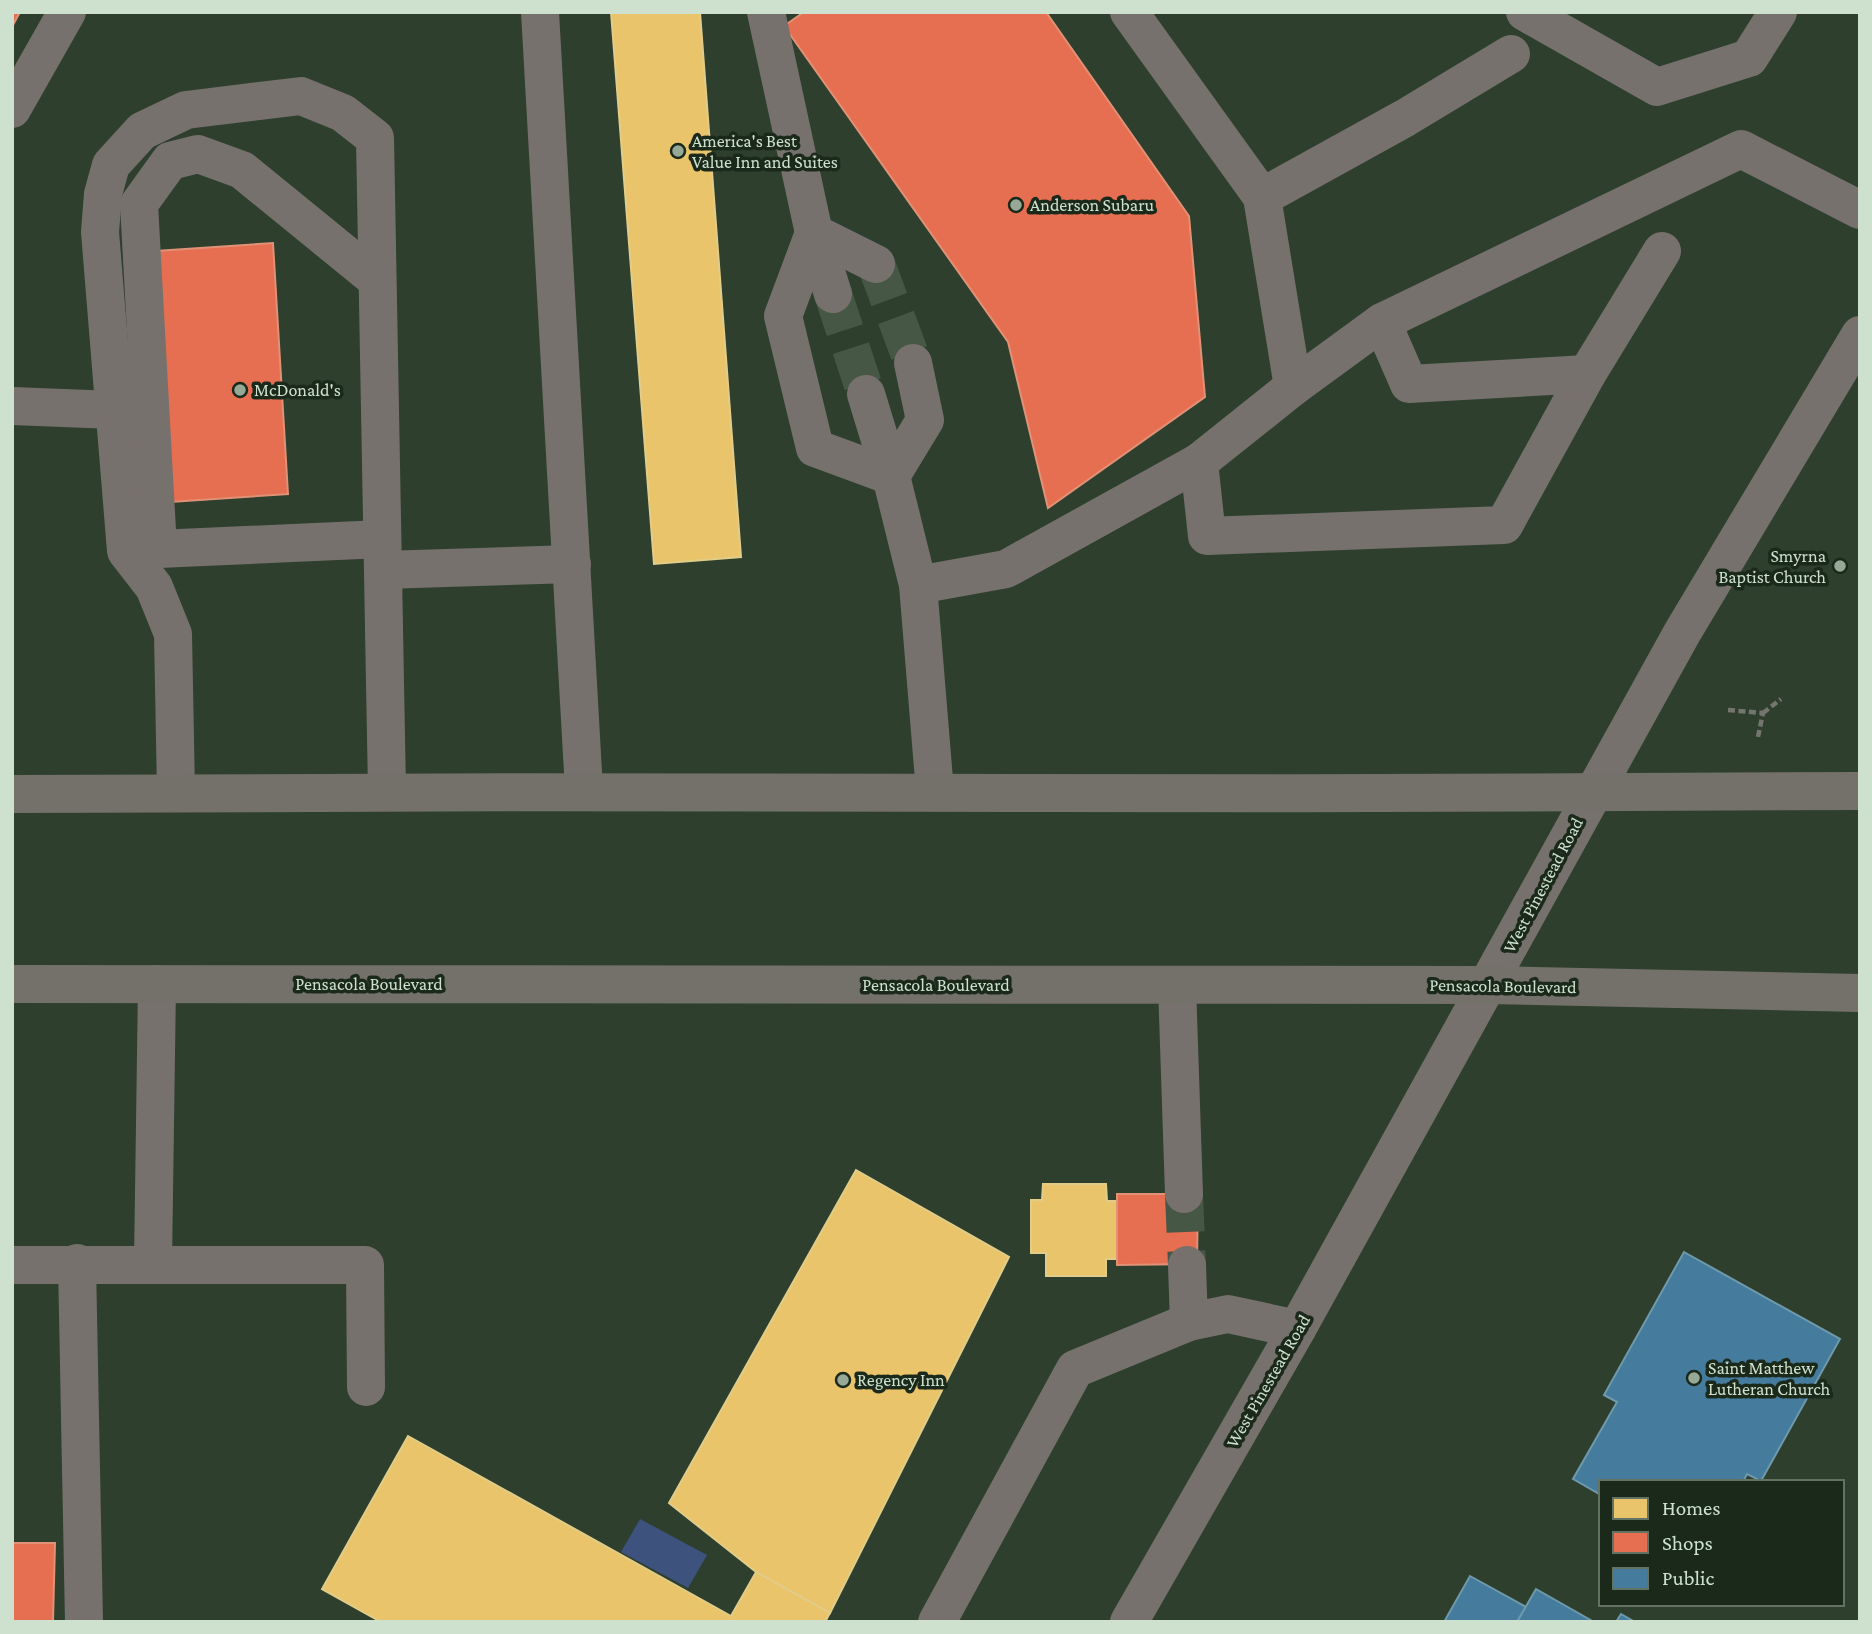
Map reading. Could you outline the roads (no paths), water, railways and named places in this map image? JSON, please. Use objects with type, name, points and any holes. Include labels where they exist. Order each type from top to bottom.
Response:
[{"type":"main road","points":[[12,794],[584,790],[1592,794],[1860,791]]},
{"type":"main road","name":"Pensacola Boulevard","points":[[12,984],[1489,985],[1860,993]]},
{"type":"street","points":[[12,109],[67,12]]},
{"type":"street","points":[[540,12],[584,790]]},
{"type":"street","points":[[766,12],[814,233],[833,294]]},
{"type":"street","points":[[1129,12],[1262,197],[1293,387]]},
{"type":"street","points":[[1525,12],[1657,87],[1749,58],[1777,12]]},
{"type":"street","points":[[1262,197],[1405,118],[1511,54]]},
{"type":"street","points":[[176,792],[173,634],[142,550],[114,410],[100,232],[103,194],[111,165],[142,131],[186,110],[301,96],[343,113],[375,138],[387,791]]},
{"type":"street","points":[[918,585],[1006,569],[1199,462],[1293,387],[1382,322],[1741,149],[1860,210]]},
{"type":"street","points":[[142,550],[139,204],[170,161],[198,154],[242,170],[377,280]]},
{"type":"street","points":[[814,233],[876,264]]},
{"type":"street","points":[[814,233],[783,316],[815,447],[891,476]]},
{"type":"street","points":[[1199,462],[1207,536],[1504,526],[1587,374],[1662,251]]},
{"type":"street","points":[[1382,322],[1409,384],[1587,374]]},
{"type":"street","name":"West Pinestead Road","points":[[1129,1622],[1297,1329],[1682,633],[1860,335]]},
{"type":"street","points":[[891,476],[925,420],[913,363]]},
{"type":"street","points":[[866,394],[891,476],[918,585],[934,792]]},
{"type":"street","points":[[12,406],[114,410]]},
{"type":"street","points":[[142,550],[382,554],[572,565]]},
{"type":"street","points":[[153,1263],[156,984]]},
{"type":"street","points":[[1177,985],[1184,1194]]},
{"type":"street","points":[[77,1263],[84,1622]]},
{"type":"street","points":[[12,1265],[365,1265],[366,1387]]},
{"type":"street","points":[[1187,1265],[1189,1322]]},
{"type":"street","points":[[937,1622],[1075,1369],[1189,1322],[1228,1314],[1297,1329]]},
{"type":"water","points":[[640,1519],[707,1555],[688,1588],[621,1552]]},
{"type":"tunnel","points":[[876,264],[913,363]]},
{"type":"tunnel","points":[[833,294],[866,394]]},
{"type":"tunnel","points":[[1184,1194],[1187,1265]]},
{"type":"place","name":"America's Best Value Inn and Suites","points":[[678,151]]},
{"type":"place","name":"Anderson Subaru","points":[[1016,205]]},
{"type":"place","name":"McDonald's","points":[[240,390]]},
{"type":"place","name":"Smyrna Baptist Church","points":[[1840,566]]},
{"type":"place","name":"Saint Matthew Lutheran Church","points":[[1694,1378]]},
{"type":"place","name":"Regency Inn","points":[[843,1380]]}]
